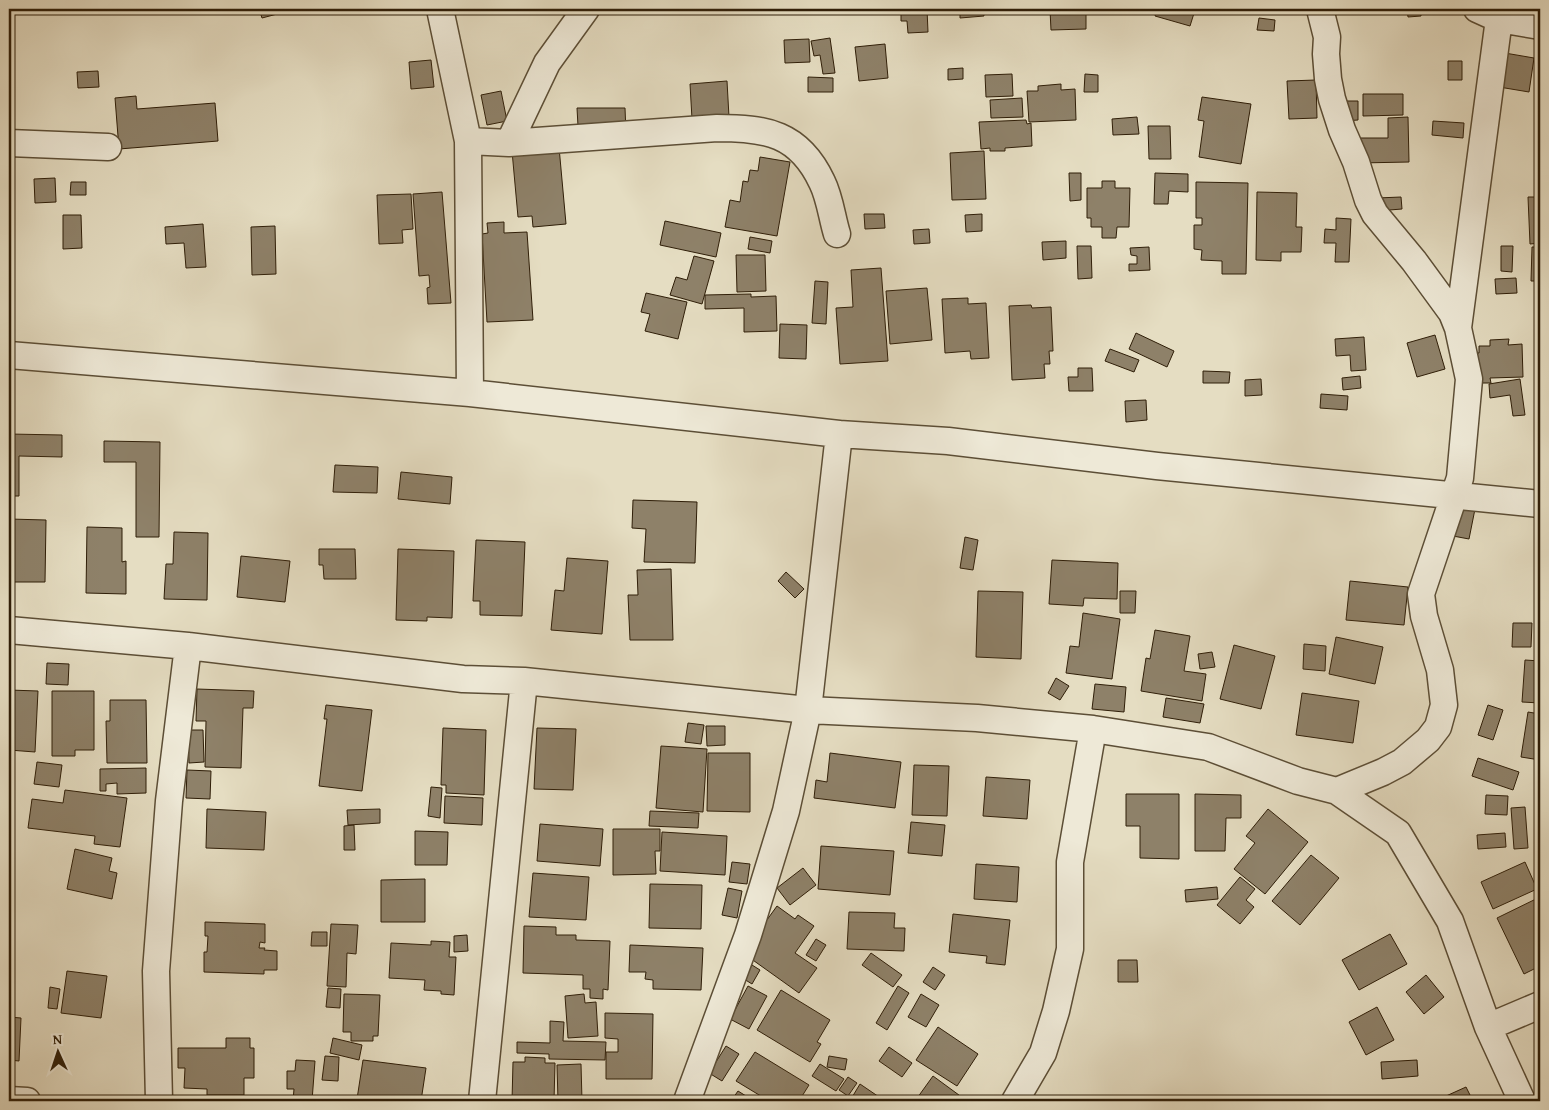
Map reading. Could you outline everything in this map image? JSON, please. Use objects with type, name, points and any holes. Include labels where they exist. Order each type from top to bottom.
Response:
[{"type":"street","points":[[440,9],[468,141],[470,394]]},
{"type":"street","points":[[509,143],[547,62],[586,9]]},
{"type":"street","points":[[1320,9],[1327,37],[1328,79],[1332,99],[1368,200],[1375,214],[1434,287],[1452,313],[1458,328],[1469,379],[1460,478],[1421,594],[1424,616],[1440,670],[1444,705],[1438,727],[1428,740],[1402,762],[1337,791]]},
{"type":"street","points":[[1458,328],[1488,14],[1540,26]]},
{"type":"street","points":[[468,141],[509,143],[717,128],[749,128],[781,136],[806,154],[823,183],[837,234]]},
{"type":"street","points":[[9,143],[108,147]]},
{"type":"street","points":[[9,355],[470,394],[840,434],[948,441],[1157,466],[1540,504]]},
{"type":"street","points":[[688,1101],[748,935],[786,811],[808,710],[840,434]]},
{"type":"street","points":[[9,630],[188,646],[463,678],[524,681],[808,710],[977,718],[1093,729],[1208,747],[1298,781],[1337,791],[1398,833],[1450,921],[1488,1027],[1522,1101]]},
{"type":"street","points":[[159,1101],[156,971],[169,801],[188,646]]},
{"type":"street","points":[[482,1101],[524,681]]},
{"type":"street","points":[[1015,1101],[1043,1052],[1056,1010],[1070,949],[1070,862],[1093,729]]},
{"type":"street","points":[[1488,1027],[1540,1005]]},
{"type":"street","points":[[9,1100],[27,1101]]},
{"type":"building","points":[[259,9],[296,9],[262,18]]},
{"type":"building","points":[[901,9],[927,9],[928,32],[908,33],[907,21],[901,21]]},
{"type":"building","points":[[960,9],[983,9],[984,16],[960,18]]},
{"type":"building","points":[[1086,9],[1086,29],[1051,30],[1050,10]]},
{"type":"building","points":[[1157,9],[1195,10],[1190,26],[1155,16]]},
{"type":"building","points":[[1407,9],[1421,9],[1421,16],[1408,17]]},
{"type":"building","points":[[1259,18],[1275,20],[1274,31],[1257,30]]},
{"type":"building","points":[[830,38],[835,73],[823,74],[820,55],[814,56],[811,41]]},
{"type":"building","points":[[809,39],[810,62],[785,63],[784,40]]},
{"type":"building","points":[[885,44],[888,78],[859,81],[855,47]]},
{"type":"building","points":[[1499,52],[1534,58],[1529,92],[1493,86]]},
{"type":"building","points":[[431,60],[434,87],[411,89],[409,62]]},
{"type":"building","points":[[1448,61],[1462,61],[1462,80],[1448,80]]},
{"type":"building","points":[[963,68],[963,79],[948,80],[948,69]]},
{"type":"building","points":[[98,71],[99,87],[78,88],[77,72]]},
{"type":"building","points":[[1012,74],[1013,96],[986,97],[985,75]]},
{"type":"building","points":[[1085,74],[1098,75],[1098,92],[1084,92]]},
{"type":"building","points":[[808,77],[833,78],[833,92],[808,92]]},
{"type":"building","points":[[1316,80],[1317,118],[1289,119],[1287,81]]},
{"type":"building","points":[[727,81],[729,117],[692,119],[690,84]]},
{"type":"building","points":[[1061,84],[1061,90],[1075,89],[1076,120],[1029,122],[1027,91],[1038,91],[1038,86]]},
{"type":"building","points":[[501,91],[507,121],[487,125],[481,95]]},
{"type":"building","points":[[1363,94],[1403,94],[1403,115],[1363,116]]},
{"type":"building","points":[[136,96],[137,109],[215,103],[218,141],[119,149],[115,98]]},
{"type":"building","points":[[1202,97],[1251,104],[1241,164],[1199,157],[1204,121],[1198,120]]},
{"type":"building","points":[[1022,98],[1023,117],[991,118],[990,100]]},
{"type":"building","points":[[1343,101],[1358,101],[1358,120],[1343,121]]},
{"type":"building","points":[[577,108],[625,108],[626,133],[578,126]]},
{"type":"building","points":[[1137,117],[1139,134],[1113,135],[1112,119]]},
{"type":"building","points":[[1408,117],[1409,162],[1359,163],[1358,138],[1388,138],[1388,118]]},
{"type":"building","points":[[1026,120],[1027,124],[1031,123],[1032,146],[1005,148],[1005,151],[990,151],[990,148],[981,149],[979,122]]},
{"type":"building","points":[[1433,121],[1464,123],[1463,138],[1432,135]]},
{"type":"building","points":[[1148,126],[1170,126],[1171,159],[1149,159]]},
{"type":"building","points":[[559,147],[566,224],[533,227],[532,216],[518,217],[512,151]]},
{"type":"building","points":[[984,151],[986,199],[952,200],[950,153]]},
{"type":"building","points":[[760,157],[790,162],[777,236],[725,227],[730,200],[740,202],[743,181],[748,182],[750,170],[758,171]]},
{"type":"building","points":[[1069,173],[1081,173],[1081,200],[1070,201]]},
{"type":"building","points":[[1155,173],[1188,174],[1188,192],[1169,191],[1168,204],[1154,204]]},
{"type":"building","points":[[55,178],[56,202],[35,203],[34,179]]},
{"type":"building","points":[[1102,181],[1115,181],[1115,188],[1130,188],[1129,227],[1117,227],[1116,238],[1102,238],[1102,227],[1091,227],[1091,218],[1087,218],[1087,188],[1102,188]]},
{"type":"building","points":[[71,182],[86,182],[86,195],[70,195]]},
{"type":"building","points":[[1196,182],[1248,183],[1246,274],[1222,274],[1222,261],[1201,260],[1202,250],[1194,249],[1194,225],[1202,225],[1202,218],[1196,218]]},
{"type":"building","points":[[442,192],[451,303],[428,304],[427,288],[430,287],[429,275],[419,276],[413,194]]},
{"type":"building","points":[[1257,192],[1297,193],[1296,227],[1302,227],[1301,252],[1281,252],[1281,261],[1256,260]]},
{"type":"building","points":[[411,194],[413,229],[402,230],[403,243],[379,244],[377,195]]},
{"type":"building","points":[[1401,197],[1402,209],[1377,211],[1377,198]]},
{"type":"building","points":[[1528,197],[1540,197],[1540,243],[1530,244]]},
{"type":"building","points":[[864,214],[884,214],[885,228],[865,229]]},
{"type":"building","points":[[982,214],[982,231],[966,232],[965,215]]},
{"type":"building","points":[[63,215],[81,215],[82,248],[63,249]]},
{"type":"building","points":[[1336,218],[1351,219],[1349,262],[1335,262],[1336,243],[1324,243],[1325,229],[1336,230]]},
{"type":"building","points":[[665,221],[721,233],[716,257],[660,245]]},
{"type":"building","points":[[504,222],[504,233],[527,232],[533,320],[487,322],[482,234],[488,233],[487,223]]},
{"type":"building","points":[[203,224],[206,267],[186,268],[184,243],[166,244],[165,227]]},
{"type":"building","points":[[275,226],[276,274],[252,275],[251,227]]},
{"type":"building","points":[[929,229],[930,243],[914,244],[913,230]]},
{"type":"building","points":[[750,237],[772,241],[770,253],[748,249]]},
{"type":"building","points":[[1066,241],[1066,258],[1043,260],[1042,242]]},
{"type":"building","points":[[1077,246],[1091,246],[1092,278],[1078,279]]},
{"type":"building","points":[[1501,246],[1513,246],[1512,272],[1501,271]]},
{"type":"building","points":[[1149,247],[1150,270],[1129,271],[1129,264],[1137,264],[1137,256],[1131,255],[1130,248]]},
{"type":"building","points":[[1532,247],[1540,247],[1540,281],[1531,281]]},
{"type":"building","points":[[736,255],[765,255],[766,291],[737,292]]},
{"type":"building","points":[[694,256],[714,261],[702,304],[670,295],[676,277],[687,280]]},
{"type":"building","points":[[881,268],[888,361],[840,364],[836,308],[853,307],[851,270]]},
{"type":"building","points":[[1516,278],[1517,293],[1496,294],[1495,279]]},
{"type":"building","points":[[815,281],[828,282],[826,324],[812,323]]},
{"type":"building","points":[[927,288],[932,340],[890,344],[886,291]]},
{"type":"building","points":[[646,293],[687,302],[678,339],[645,331],[650,314],[641,312]]},
{"type":"building","points":[[751,294],[751,297],[776,296],[777,331],[744,332],[744,308],[705,309],[705,295]]},
{"type":"building","points":[[968,298],[968,304],[986,303],[989,358],[971,359],[970,351],[945,353],[942,299]]},
{"type":"building","points":[[1031,305],[1032,308],[1051,307],[1053,351],[1049,351],[1050,364],[1044,364],[1045,378],[1012,380],[1009,306]]},
{"type":"building","points":[[780,324],[807,325],[806,359],[779,358]]},
{"type":"building","points":[[1136,333],[1174,351],[1167,367],[1129,349]]},
{"type":"building","points":[[1435,335],[1445,369],[1417,377],[1407,343]]},
{"type":"building","points":[[1364,337],[1366,370],[1351,371],[1350,355],[1336,356],[1335,339]]},
{"type":"building","points":[[1509,339],[1508,345],[1522,344],[1523,377],[1490,378],[1491,383],[1477,383],[1475,353],[1479,353],[1479,346],[1490,346],[1490,340]]},
{"type":"building","points":[[1110,349],[1139,360],[1134,372],[1105,361]]},
{"type":"building","points":[[1078,368],[1092,368],[1093,391],[1069,391],[1068,377],[1078,377]]},
{"type":"building","points":[[1203,371],[1230,372],[1229,383],[1203,383]]},
{"type":"building","points":[[1360,376],[1361,388],[1343,390],[1342,378]]},
{"type":"building","points":[[1261,379],[1262,395],[1245,396],[1245,380]]},
{"type":"building","points":[[1520,379],[1525,415],[1513,416],[1510,395],[1490,398],[1489,384]]},
{"type":"building","points":[[1321,394],[1348,396],[1347,410],[1320,408]]},
{"type":"building","points":[[1146,400],[1147,420],[1126,422],[1125,401]]},
{"type":"building","points":[[9,434],[62,435],[62,457],[19,456],[19,496],[9,496]]},
{"type":"building","points":[[104,441],[160,442],[159,537],[136,537],[136,462],[104,462]]},
{"type":"building","points":[[335,465],[378,467],[377,493],[333,492]]},
{"type":"building","points":[[401,472],[452,477],[450,504],[398,499]]},
{"type":"building","points":[[633,500],[697,502],[695,563],[644,562],[646,529],[632,528]]},
{"type":"building","points":[[1459,506],[1475,509],[1469,539],[1453,536]]},
{"type":"building","points":[[9,519],[46,520],[45,582],[9,582]]},
{"type":"building","points":[[87,527],[122,528],[122,562],[126,561],[126,594],[86,593]]},
{"type":"building","points":[[174,532],[208,533],[207,600],[164,599],[166,564],[173,564]]},
{"type":"building","points":[[965,537],[978,540],[973,570],[960,568]]},
{"type":"building","points":[[476,540],[525,542],[522,616],[480,615],[480,601],[473,601]]},
{"type":"building","points":[[319,549],[355,549],[356,579],[324,579],[323,565],[319,565]]},
{"type":"building","points":[[398,549],[454,551],[452,618],[427,617],[427,621],[396,620]]},
{"type":"building","points":[[241,556],[290,561],[285,602],[237,597]]},
{"type":"building","points":[[567,558],[608,561],[602,634],[551,630],[555,590],[564,591]]},
{"type":"building","points":[[1052,560],[1118,563],[1117,599],[1084,598],[1083,606],[1049,604]]},
{"type":"building","points":[[671,569],[673,640],[630,640],[628,595],[638,595],[637,570]]},
{"type":"building","points":[[786,572],[804,589],[795,598],[778,581]]},
{"type":"building","points":[[1350,581],[1408,587],[1404,625],[1346,620]]},
{"type":"building","points":[[978,591],[1023,592],[1021,659],[976,657]]},
{"type":"building","points":[[1120,591],[1136,591],[1135,613],[1120,613]]},
{"type":"building","points":[[1540,610],[1540,644],[1537,643]]},
{"type":"building","points":[[1083,613],[1120,619],[1112,679],[1066,673],[1070,646],[1079,647]]},
{"type":"building","points":[[1513,623],[1532,623],[1531,647],[1512,647]]},
{"type":"building","points":[[1155,630],[1190,636],[1184,671],[1206,674],[1202,701],[1141,691],[1146,658],[1150,659]]},
{"type":"building","points":[[1336,637],[1383,647],[1375,684],[1329,674]]},
{"type":"building","points":[[1304,644],[1326,646],[1325,671],[1303,669]]},
{"type":"building","points":[[1234,645],[1275,656],[1261,709],[1220,699]]},
{"type":"building","points":[[1212,652],[1215,667],[1200,669],[1198,654]]},
{"type":"building","points":[[1525,660],[1540,661],[1540,703],[1522,702]]},
{"type":"building","points":[[47,663],[69,664],[68,685],[46,684]]},
{"type":"building","points":[[1056,678],[1069,686],[1060,700],[1048,693]]},
{"type":"building","points":[[1095,684],[1126,687],[1124,712],[1092,709]]},
{"type":"building","points":[[197,689],[254,691],[253,708],[243,708],[241,768],[205,767],[206,721],[196,721]]},
{"type":"building","points":[[9,690],[38,691],[35,752],[9,750]]},
{"type":"building","points":[[52,691],[94,691],[94,750],[75,750],[75,756],[52,756]]},
{"type":"building","points":[[1302,693],[1359,701],[1353,743],[1296,735]]},
{"type":"building","points":[[1166,698],[1204,704],[1200,723],[1163,717]]},
{"type":"building","points":[[110,700],[146,700],[147,763],[107,763],[106,721],[110,721]]},
{"type":"building","points":[[326,705],[372,710],[362,791],[319,786],[327,719],[324,719]]},
{"type":"building","points":[[1488,705],[1503,710],[1493,740],[1478,735]]},
{"type":"building","points":[[1528,712],[1540,714],[1540,760],[1521,757]]},
{"type":"building","points":[[688,723],[704,725],[701,744],[685,742]]},
{"type":"building","points":[[706,726],[725,726],[725,745],[707,746]]},
{"type":"building","points":[[443,728],[486,730],[484,795],[446,793],[446,785],[441,785]]},
{"type":"building","points":[[537,728],[576,729],[573,790],[534,789]]},
{"type":"building","points":[[188,730],[203,730],[204,762],[189,763]]},
{"type":"building","points":[[661,746],[707,749],[703,812],[656,808]]},
{"type":"building","points":[[708,753],[750,753],[750,812],[707,811]]},
{"type":"building","points":[[830,753],[901,762],[895,808],[814,798],[816,780],[827,782]]},
{"type":"building","points":[[1478,758],[1519,772],[1513,790],[1472,776]]},
{"type":"building","points":[[37,762],[62,765],[59,787],[34,784]]},
{"type":"building","points":[[914,765],[949,766],[947,816],[912,815]]},
{"type":"building","points":[[146,768],[146,793],[117,794],[117,783],[106,784],[106,791],[100,791],[100,769]]},
{"type":"building","points":[[187,770],[211,771],[210,799],[186,798]]},
{"type":"building","points":[[986,777],[1030,780],[1027,819],[983,816]]},
{"type":"building","points":[[431,787],[442,788],[440,818],[428,816]]},
{"type":"building","points":[[65,790],[127,798],[120,847],[94,844],[95,836],[28,828],[32,799],[63,803]]},
{"type":"building","points":[[1126,794],[1179,794],[1179,859],[1140,858],[1140,826],[1126,826]]},
{"type":"building","points":[[1195,794],[1241,795],[1241,818],[1226,818],[1225,851],[1195,851]]},
{"type":"building","points":[[1486,795],[1508,796],[1507,815],[1485,814]]},
{"type":"building","points":[[445,796],[483,798],[482,825],[444,823]]},
{"type":"building","points":[[1525,807],[1528,848],[1514,849],[1511,808]]},
{"type":"building","points":[[207,809],[266,812],[264,850],[206,848]]},
{"type":"building","points":[[380,809],[380,823],[348,825],[347,810]]},
{"type":"building","points":[[1268,809],[1308,842],[1265,894],[1234,869],[1255,843],[1246,836]]},
{"type":"building","points":[[650,811],[699,813],[698,828],[649,826]]},
{"type":"building","points":[[911,822],[945,825],[942,856],[908,853]]},
{"type":"building","points":[[540,824],[603,829],[600,866],[537,861]]},
{"type":"building","points":[[354,825],[355,850],[344,850],[344,826]]},
{"type":"building","points":[[613,829],[660,829],[660,851],[655,851],[656,874],[613,875]]},
{"type":"building","points":[[415,831],[448,832],[447,865],[415,865]]},
{"type":"building","points":[[662,832],[727,836],[725,875],[660,871]]},
{"type":"building","points":[[1505,833],[1506,847],[1478,849],[1477,835]]},
{"type":"building","points":[[821,846],[894,851],[890,895],[818,889]]},
{"type":"building","points":[[75,849],[112,858],[109,871],[117,873],[112,899],[67,889]]},
{"type":"building","points":[[1311,855],[1339,878],[1300,925],[1272,901]]},
{"type":"building","points":[[732,862],[750,864],[747,884],[729,882]]},
{"type":"building","points":[[1525,862],[1537,889],[1493,909],[1481,882]]},
{"type":"building","points":[[976,864],[1019,867],[1017,902],[974,899]]},
{"type":"building","points":[[803,868],[816,885],[790,905],[777,888]]},
{"type":"building","points":[[533,873],[589,877],[586,920],[529,917]]},
{"type":"building","points":[[1240,877],[1255,889],[1246,900],[1254,907],[1240,924],[1217,905]]},
{"type":"building","points":[[425,879],[425,922],[381,922],[381,880]]},
{"type":"building","points":[[650,884],[702,885],[701,929],[649,928]]},
{"type":"building","points":[[1217,887],[1218,899],[1186,902],[1185,890]]},
{"type":"building","points":[[728,888],[742,891],[737,918],[722,915]]},
{"type":"building","points":[[1540,897],[1540,966],[1524,974],[1497,918]]},
{"type":"building","points":[[777,906],[795,919],[798,915],[814,926],[795,953],[817,968],[799,993],[743,953]]},
{"type":"building","points":[[849,912],[895,913],[894,928],[905,928],[904,951],[847,949]]},
{"type":"building","points":[[953,914],[1010,920],[1005,965],[986,963],[987,956],[949,952]]},
{"type":"building","points":[[205,922],[265,924],[265,943],[260,942],[259,948],[277,951],[277,970],[264,970],[264,974],[204,972],[204,952],[207,952],[208,936],[205,936]]},
{"type":"building","points":[[331,924],[358,925],[356,954],[347,953],[346,987],[327,986]]},
{"type":"building","points":[[524,926],[556,927],[556,935],[576,935],[576,940],[610,941],[608,990],[603,989],[603,999],[590,998],[590,989],[583,989],[583,975],[523,973]]},
{"type":"building","points":[[312,932],[327,932],[327,946],[311,946]]},
{"type":"building","points":[[1390,934],[1407,964],[1359,990],[1342,960]]},
{"type":"building","points":[[467,935],[468,951],[454,952],[454,936]]},
{"type":"building","points":[[816,939],[826,945],[816,961],[806,955]]},
{"type":"building","points":[[431,941],[450,942],[449,957],[456,957],[454,995],[441,994],[441,991],[424,990],[425,980],[389,978],[391,943],[431,945]]},
{"type":"building","points":[[630,945],[703,948],[701,990],[653,989],[653,980],[645,979],[646,972],[629,972]]},
{"type":"building","points":[[871,953],[902,975],[893,987],[862,965]]},
{"type":"building","points":[[1118,960],[1137,960],[1138,982],[1118,982]]},
{"type":"building","points":[[752,965],[760,970],[752,984],[744,979]]},
{"type":"building","points":[[933,967],[945,975],[935,990],[923,982]]},
{"type":"building","points":[[67,971],[107,976],[101,1018],[61,1013]]},
{"type":"building","points":[[1426,975],[1444,997],[1424,1014],[1406,992]]},
{"type":"building","points":[[748,986],[767,996],[749,1029],[730,1019]]},
{"type":"building","points":[[898,986],[909,993],[887,1030],[876,1023]]},
{"type":"building","points":[[50,987],[60,989],[57,1009],[48,1008]]},
{"type":"building","points":[[328,988],[341,989],[340,1008],[326,1007]]},
{"type":"building","points":[[781,990],[830,1020],[817,1042],[821,1044],[810,1062],[757,1030]]},
{"type":"building","points":[[344,994],[380,995],[378,1036],[373,1036],[373,1041],[351,1041],[351,1032],[343,1032]]},
{"type":"building","points":[[584,994],[585,1003],[596,1002],[598,1036],[568,1038],[565,996]]},
{"type":"building","points":[[921,994],[939,1005],[926,1027],[908,1017]]},
{"type":"building","points":[[1377,1007],[1394,1040],[1366,1055],[1349,1022]]},
{"type":"building","points":[[605,1013],[653,1014],[652,1079],[606,1079],[606,1052],[618,1052],[618,1039],[605,1038]]},
{"type":"building","points":[[9,1017],[21,1018],[19,1061],[9,1060]]},
{"type":"building","points":[[550,1021],[564,1022],[563,1041],[606,1042],[605,1060],[549,1059],[549,1054],[517,1053],[517,1042],[550,1043]]},
{"type":"building","points":[[938,1027],[978,1054],[957,1086],[916,1060]]},
{"type":"building","points":[[226,1038],[250,1038],[250,1048],[254,1048],[254,1078],[244,1078],[244,1095],[207,1095],[207,1089],[184,1088],[185,1068],[178,1068],[178,1048],[226,1048]]},
{"type":"building","points":[[333,1038],[362,1045],[359,1060],[330,1053]]},
{"type":"building","points":[[726,1046],[739,1054],[722,1081],[709,1073]]},
{"type":"building","points":[[889,1047],[912,1063],[902,1077],[879,1061]]},
{"type":"building","points":[[755,1052],[809,1085],[799,1101],[769,1101],[736,1081]]},
{"type":"building","points":[[325,1056],[339,1057],[338,1081],[322,1080]]},
{"type":"building","points":[[829,1056],[847,1059],[845,1070],[827,1067]]},
{"type":"building","points":[[525,1057],[545,1058],[545,1063],[555,1063],[554,1101],[512,1101],[513,1062],[525,1062]]},
{"type":"building","points":[[296,1060],[315,1061],[312,1101],[293,1101],[294,1089],[287,1089],[287,1071],[295,1071]]},
{"type":"building","points":[[363,1060],[426,1068],[421,1101],[357,1099]]},
{"type":"building","points":[[1417,1060],[1418,1076],[1382,1079],[1381,1062]]},
{"type":"building","points":[[581,1064],[582,1101],[558,1101],[557,1065]]},
{"type":"building","points":[[820,1064],[844,1079],[836,1091],[812,1076]]},
{"type":"building","points":[[933,1076],[963,1098],[961,1101],[915,1101]]},
{"type":"building","points":[[848,1077],[857,1083],[848,1096],[839,1090]]},
{"type":"building","points":[[860,1084],[885,1101],[854,1101],[851,1099]]},
{"type":"building","points":[[1466,1087],[1473,1101],[1435,1101]]},
{"type":"building","points":[[738,1091],[754,1101],[731,1101]]}]
